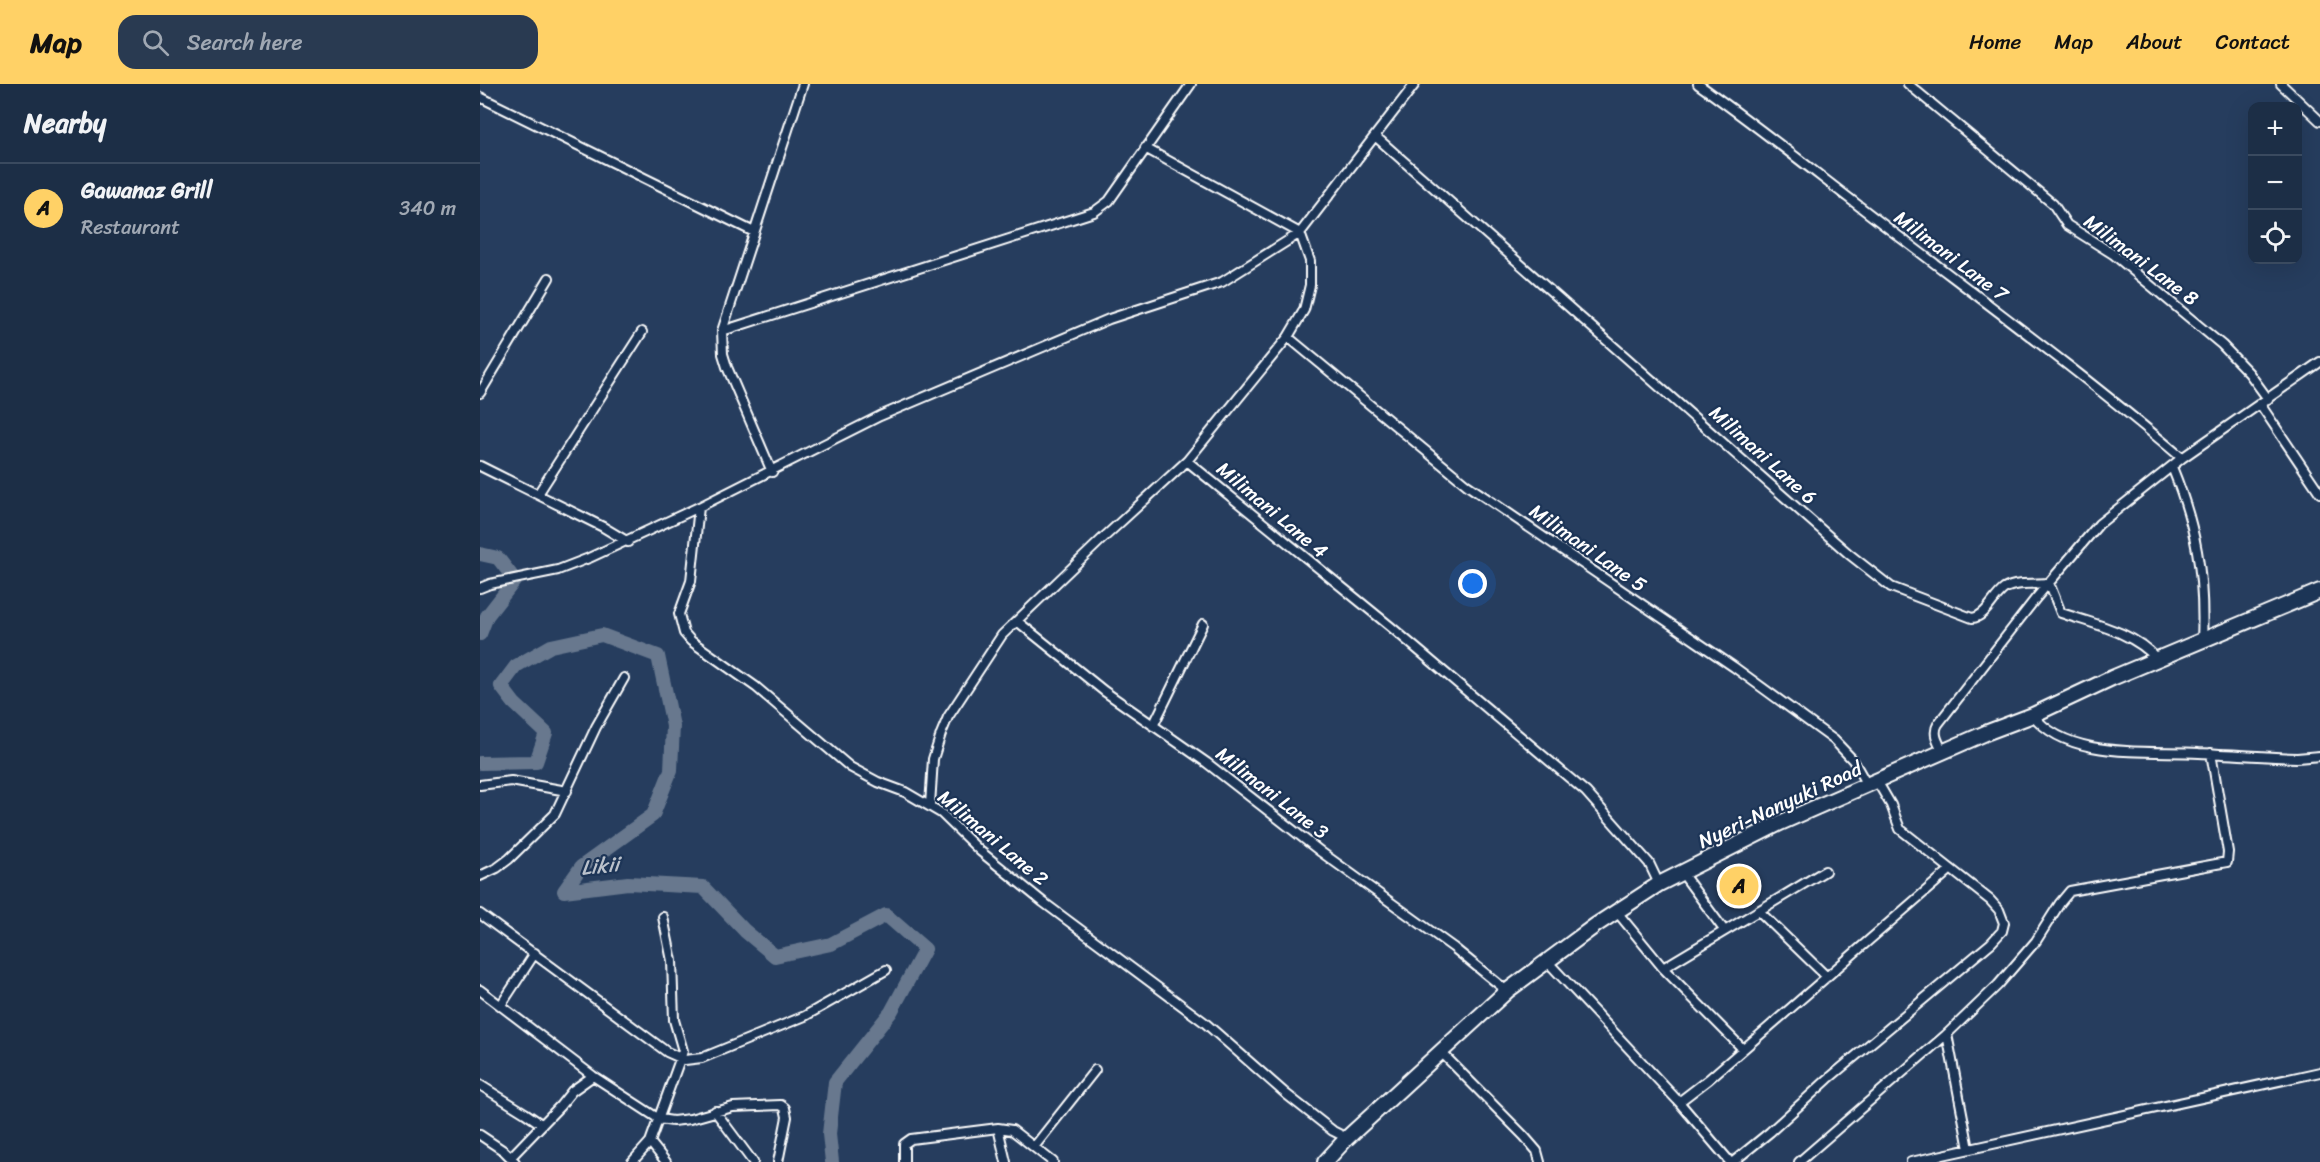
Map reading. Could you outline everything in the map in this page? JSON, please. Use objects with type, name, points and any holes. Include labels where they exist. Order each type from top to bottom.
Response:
[{"type":"highway","name":"Nyeri-Nanyuki Road","points":[[1324,1162],[1440,1051],[1507,991],[1546,960],[1659,884],[1770,827],[2033,715],[2112,678],[2158,661],[2320,591]]},
{"type":"street","points":[[772,472],[727,367],[723,354],[722,331],[803,84]]},
{"type":"street","points":[[480,588],[571,565],[628,542],[880,416],[1109,319],[1222,282],[1300,233],[1415,84]]},
{"type":"street","name":"Milimani Lane 7","points":[[1698,84],[2103,393],[2182,458]]},
{"type":"street","name":"Milimani Lane 8","points":[[1908,84],[2053,204],[2067,225],[2113,254],[2198,324],[2249,372],[2268,399]]},
{"type":"street","points":[[2281,84],[2320,121]]},
{"type":"street","points":[[722,331],[1094,212],[1109,201],[1187,86]]},
{"type":"street","points":[[480,97],[754,232]]},
{"type":"street","name":"Milimani Lane 6","points":[[1375,136],[1537,281],[1885,583],[1972,618],[1980,615],[2005,589],[2023,584],[2049,583]]},
{"type":"street","points":[[1145,148],[1300,233],[1310,261],[1310,285],[1304,310],[1287,337],[1187,461]]},
{"type":"street","points":[[480,393],[549,278]]},
{"type":"street","points":[[538,494],[642,332]]},
{"type":"street","name":"Milimani Lane 5","points":[[1287,337],[1467,485],[1734,667],[1833,740],[1891,805],[1893,816],[1900,829],[1990,900],[2003,917],[2002,931],[1991,943],[1828,1079],[1770,1132],[1731,1162]]},
{"type":"street","points":[[1943,752],[1936,737],[1938,724],[2049,583],[2099,525],[2152,480],[2320,362]]},
{"type":"street","points":[[2260,404],[2320,493]]},
{"type":"street","name":"Milimani Lane 4","points":[[930,805],[933,759],[948,717],[1002,635],[1187,461],[1391,627],[1586,792],[1649,863],[1659,884]]},
{"type":"street","points":[[480,466],[603,527],[628,542]]},
{"type":"street","points":[[2172,467],[2193,527],[2199,556],[2204,609],[2202,642]]},
{"type":"street","name":"Milimani Lane 2","points":[[699,507],[691,581],[679,614],[684,633],[691,641],[756,687],[850,767],[930,805],[958,828],[980,851],[1035,895],[1204,1022],[1286,1094],[1333,1131],[1347,1138]]},
{"type":"street","points":[[2049,583],[2061,613],[2114,631],[2146,647],[2158,661]]},
{"type":"street","name":"Milimani Lane 3","points":[[1017,621],[1104,691],[1208,763],[1322,852],[1454,948],[1507,991]]},
{"type":"street","points":[[1153,726],[1203,624]]},
{"type":"street","points":[[480,876],[497,868],[545,826],[555,814],[596,727],[624,678]]},
{"type":"street","points":[[2033,715],[2053,734],[2104,749],[2297,758],[2320,756]]},
{"type":"street","points":[[1799,1162],[1947,1034],[2006,976],[2036,941],[2070,891],[2227,862],[2228,852],[2211,753]]},
{"type":"street","points":[[480,785],[511,782],[567,791]]},
{"type":"street","points":[[1679,1102],[1951,868]]},
{"type":"street","points":[[1663,968],[1825,871]]},
{"type":"street","points":[[1682,873],[1724,930]]},
{"type":"street","points":[[1617,912],[1663,968],[1742,1048]]},
{"type":"street","points":[[1760,912],[1827,977]]},
{"type":"street","points":[[480,914],[667,1052],[680,1059],[702,1058],[805,1016],[886,970]]},
{"type":"street","points":[[632,1162],[650,1142],[682,1051],[673,1010],[672,960],[663,917]]},
{"type":"street","points":[[501,1005],[534,953]]},
{"type":"street","points":[[1546,960],[1679,1102],[1731,1162]]},
{"type":"street","points":[[480,990],[593,1076],[659,1119],[690,1119],[733,1107],[781,1105],[785,1108],[787,1118],[778,1162]]},
{"type":"street","points":[[1947,1034],[1969,1149]]},
{"type":"street","points":[[1440,1051],[1524,1136],[1537,1151],[1540,1162]]},
{"type":"street","points":[[1034,1147],[1095,1071]]},
{"type":"street","points":[[1911,1162],[2320,1072]]},
{"type":"street","points":[[480,1135],[513,1160],[574,1088],[593,1076]]},
{"type":"street","points":[[480,1085],[541,1125]]},
{"type":"street","points":[[716,1111],[753,1162]]},
{"type":"street","points":[[998,1128],[1006,1162]]},
{"type":"street","points":[[904,1162],[904,1144],[911,1138],[998,1128],[1012,1130],[1053,1162]]},
{"type":"street","points":[[650,1142],[666,1162]]},
{"type":"waterway","name":"Likii","points":[[480,554],[498,558],[515,580],[487,616],[480,634]]},
{"type":"waterway","name":"Likii","points":[[480,763],[536,762],[546,733],[514,703],[501,686],[516,666],[551,646],[602,635],[658,656],[673,726],[671,770],[653,815],[581,867],[564,891],[628,883],[703,887],[745,931],[775,956],[831,944],[886,915],[925,949],[891,1012],[835,1082],[829,1134],[832,1162]]},
{"type":"place","name":"Gawanaz Grill","points":[[1739,886]]}]
